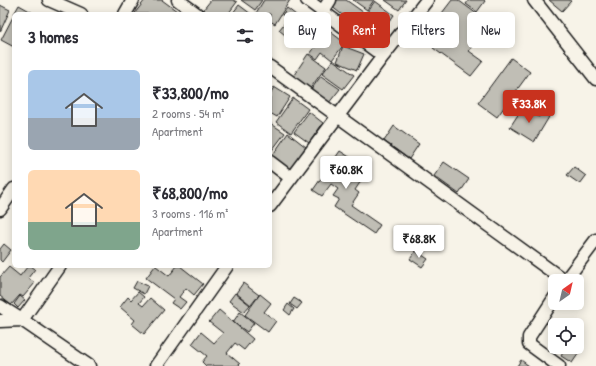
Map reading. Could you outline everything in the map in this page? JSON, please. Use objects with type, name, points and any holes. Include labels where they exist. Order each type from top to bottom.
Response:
[{"type":"street","points":[[49,0],[76,12]]},
{"type":"street","points":[[126,12],[133,0]]},
{"type":"street","points":[[178,0],[194,12]]},
{"type":"street","points":[[307,0],[383,56]]},
{"type":"street","points":[[322,11],[330,0]]},
{"type":"street","points":[[272,203],[427,0]]},
{"type":"street","points":[[534,0],[596,79]]},
{"type":"street","points":[[272,68],[555,274]]},
{"type":"street","points":[[272,164],[291,178]]},
{"type":"street","points":[[0,209],[12,191]]},
{"type":"street","points":[[570,274],[596,240]]},
{"type":"street","points":[[22,320],[59,268]]},
{"type":"street","points":[[156,366],[226,268]]},
{"type":"street","points":[[0,306],[89,366]]},
{"type":"street","points":[[548,308],[529,337],[529,344],[559,366]]},
{"type":"street","points":[[0,320],[22,320]]},
{"type":"building","points":[[145,0],[162,0],[178,12],[136,12]]},
{"type":"building","points":[[211,0],[233,0],[237,2],[230,12],[206,12],[203,10]]},
{"type":"building","points":[[241,0],[262,0],[255,10]]},
{"type":"building","points":[[264,0],[290,0],[275,24],[272,22],[272,12],[257,12]]},
{"type":"building","points":[[336,0],[346,0],[363,12],[339,12],[331,6]]},
{"type":"building","points":[[353,0],[374,0],[367,10]]},
{"type":"building","points":[[385,0],[406,0],[399,10]]},
{"type":"building","points":[[452,0],[458,0],[474,12],[467,12],[467,48],[471,48],[469,51],[483,61],[471,76],[433,48],[459,48],[459,12],[443,12]]},
{"type":"building","points":[[469,0],[485,1],[477,12],[466,4]]},
{"type":"building","points":[[549,0],[569,0],[571,1],[562,11]]},
{"type":"building","points":[[375,1],[390,12],[367,12]]},
{"type":"building","points":[[0,5],[10,10],[0,32]]},
{"type":"building","points":[[19,5],[31,12],[15,12]]},
{"type":"building","points":[[239,5],[248,12],[234,12]]},
{"type":"building","points":[[287,8],[292,12],[284,12]]},
{"type":"building","points":[[390,12],[394,15],[390,21]]},
{"type":"building","points":[[12,19],[12,46],[1,40]]},
{"type":"building","points":[[284,24],[284,34],[279,30]]},
{"type":"building","points":[[331,32],[339,38],[339,48],[341,48],[332,60],[322,52],[317,59],[310,54],[314,48],[331,48]]},
{"type":"building","points":[[342,48],[348,48],[364,54],[357,70],[337,62]]},
{"type":"building","points":[[308,54],[326,67],[309,90],[292,78]]},
{"type":"building","points":[[511,58],[530,72],[497,117],[478,103]]},
{"type":"building","points":[[333,60],[354,75],[343,89],[322,74]]},
{"type":"building","points":[[321,76],[340,89],[328,104],[310,91]]},
{"type":"building","points":[[274,87],[290,97],[277,117],[272,114],[272,90]]},
{"type":"building","points":[[293,98],[308,109],[291,133],[276,122]]},
{"type":"building","points":[[523,107],[539,117],[541,112],[549,117],[534,142],[510,127]]},
{"type":"building","points":[[309,112],[323,123],[309,143],[294,132]]},
{"type":"building","points":[[272,124],[285,133],[272,150]]},
{"type":"building","points":[[394,126],[419,144],[409,159],[384,141]]},
{"type":"building","points":[[288,133],[306,147],[290,169],[272,156]]},
{"type":"building","points":[[340,151],[351,158],[347,163],[365,175],[355,190],[359,193],[351,205],[380,225],[374,234],[334,207],[339,199],[333,196],[338,189],[331,184],[322,196],[313,190]]},
{"type":"building","points":[[444,162],[469,179],[459,194],[434,176]]},
{"type":"building","points":[[574,167],[586,176],[580,184],[567,175]]},
{"type":"building","points":[[4,244],[11,250],[2,262],[0,260],[0,249]]},
{"type":"building","points":[[416,251],[428,259],[422,267],[410,259]]},
{"type":"building","points":[[9,267],[20,276],[26,268],[35,269],[28,278],[35,283],[23,297],[20,295],[11,305],[0,296],[0,277]]},
{"type":"building","points":[[154,268],[159,268],[169,276],[175,268],[183,268],[203,284],[194,295],[186,288],[179,297],[186,302],[180,309],[171,303],[174,299],[146,278]]},
{"type":"building","points":[[137,281],[148,286],[144,294],[133,288]]},
{"type":"building","points":[[243,283],[259,295],[251,305],[236,293]]},
{"type":"building","points":[[138,292],[144,297],[139,303],[143,306],[150,298],[164,310],[144,334],[132,324],[135,320],[120,307],[128,297],[131,300]]},
{"type":"building","points":[[235,293],[250,305],[244,312],[229,301]]},
{"type":"building","points":[[260,294],[271,303],[264,312],[276,321],[268,332],[245,315]]},
{"type":"building","points":[[20,296],[25,300],[18,308],[14,304]]},
{"type":"building","points":[[294,298],[302,303],[297,309],[290,304]]},
{"type":"building","points":[[288,304],[294,309],[290,315],[284,310]]},
{"type":"building","points":[[219,310],[253,339],[244,350],[235,343],[227,353],[240,364],[238,366],[206,366],[202,362],[207,356],[192,344],[201,332],[214,343],[223,333],[209,322]]},
{"type":"building","points":[[240,312],[254,323],[247,332],[233,322]]},
{"type":"building","points":[[562,354],[578,354],[572,363],[561,356]]},
{"type":"building","points":[[521,360],[529,366],[517,366]]}]
